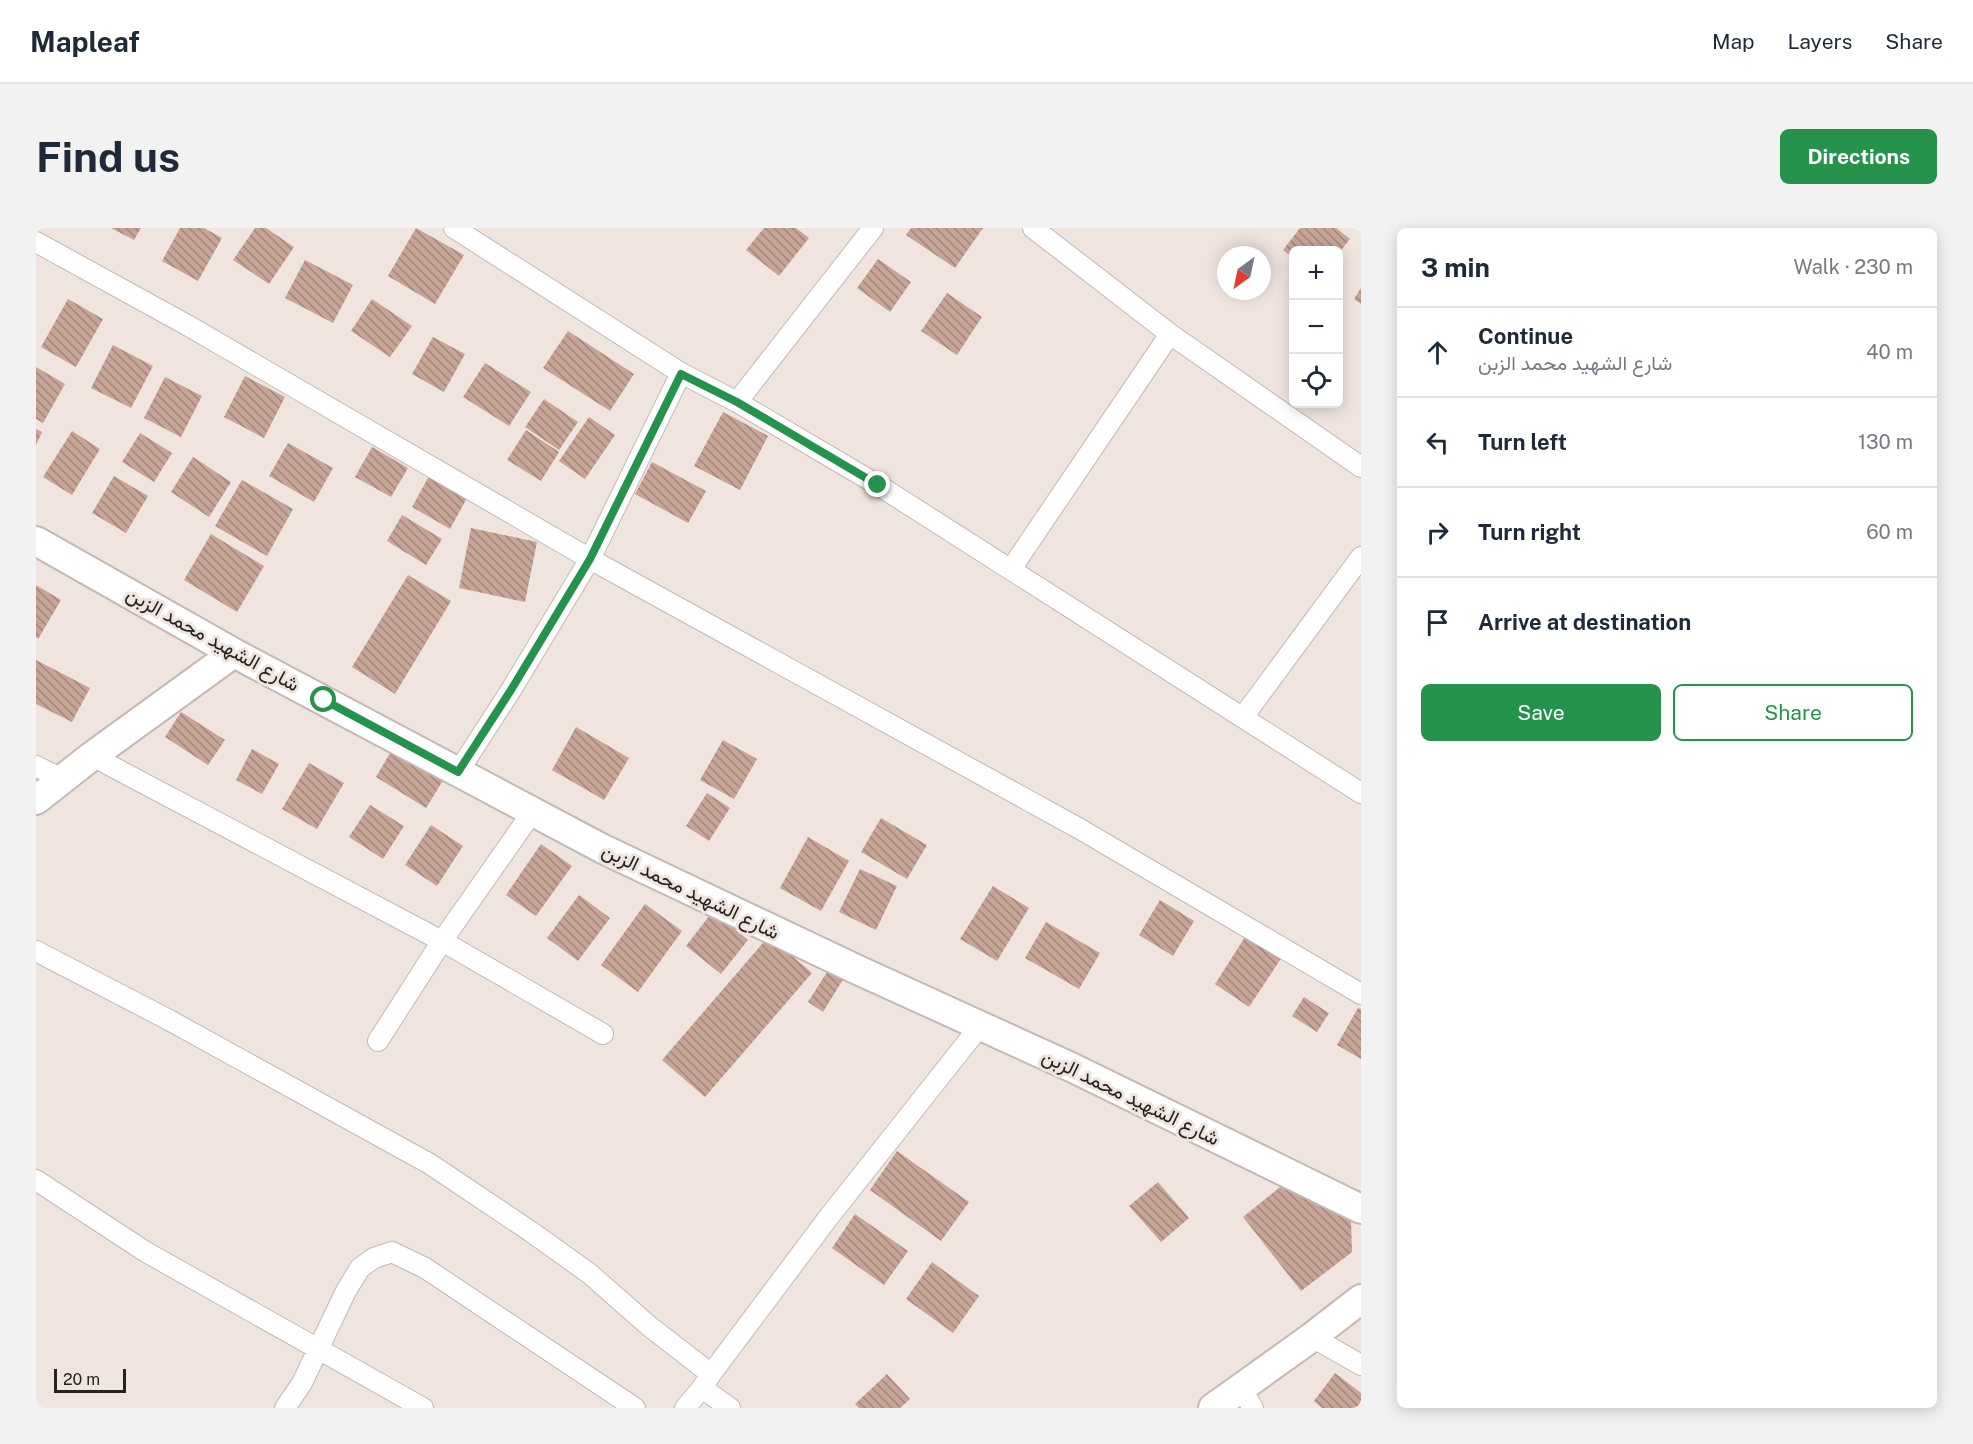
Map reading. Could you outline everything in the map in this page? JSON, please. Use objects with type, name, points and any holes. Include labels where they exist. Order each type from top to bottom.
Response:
[{"type":"street","points":[[454,228],[681,374],[737,402],[878,485],[1361,793]]},
{"type":"street","points":[[737,402],[873,228]]},
{"type":"street","points":[[1033,228],[1170,334],[1361,467]]},
{"type":"street","points":[[36,242],[187,325],[590,559],[1080,829],[1361,994]]},
{"type":"street","points":[[1011,569],[1170,334]]},
{"type":"street","points":[[458,772],[511,690],[590,559],[681,374]]},
{"type":"street","name":"شارع الشهيد محمد الزبن","points":[[36,541],[234,652],[603,849],[1073,1068],[1361,1209]]},
{"type":"street","points":[[1243,717],[1361,557]]},
{"type":"street","points":[[36,800],[234,652]]},
{"type":"street","points":[[92,756],[442,941],[603,1034]]},
{"type":"street","points":[[36,766],[62,779]]},
{"type":"street","points":[[378,1041],[442,941],[533,811]]},
{"type":"street","points":[[36,951],[169,1020],[430,1164],[591,1274],[649,1326],[706,1381],[730,1408]]},
{"type":"street","points":[[685,1408],[828,1218],[980,1026]]},
{"type":"street","points":[[36,1180],[146,1252],[423,1408]]},
{"type":"street","points":[[285,1408],[302,1383],[346,1291],[360,1268],[374,1258],[392,1252],[425,1268],[635,1408]]},
{"type":"street","points":[[1213,1408],[1247,1398],[1312,1337],[1361,1299]]},
{"type":"street","points":[[1312,1337],[1361,1365]]},
{"type":"building","points":[[111,228],[141,228],[134,240]]},
{"type":"building","points":[[180,228],[204,228],[222,238],[198,281],[162,261]]},
{"type":"building","points":[[255,228],[266,228],[294,247],[269,284],[233,260]]},
{"type":"building","points":[[416,228],[464,255],[435,304],[388,276]]},
{"type":"building","points":[[764,228],[796,228],[809,238],[779,276],[746,250]]},
{"type":"building","points":[[911,228],[983,228],[955,268],[906,235]]},
{"type":"building","points":[[1300,228],[1336,228],[1350,239],[1343,248],[1289,246],[1289,255],[1283,250]]},
{"type":"building","points":[[878,259],[911,282],[890,312],[857,288]]},
{"type":"building","points":[[305,260],[353,285],[333,323],[285,298]]},
{"type":"building","points":[[1361,288],[1361,304],[1354,299]]},
{"type":"building","points":[[947,293],[982,317],[957,355],[921,331]]},
{"type":"building","points":[[68,299],[103,319],[76,367],[41,347]]},
{"type":"building","points":[[372,299],[412,326],[390,357],[351,331]]},
{"type":"building","points":[[568,331],[634,374],[610,411],[543,368]]},
{"type":"building","points":[[433,337],[465,354],[444,392],[412,374]]},
{"type":"building","points":[[113,345],[153,366],[131,408],[91,388]]},
{"type":"building","points":[[485,363],[531,392],[509,426],[463,397]]},
{"type":"building","points":[[36,367],[65,384],[43,423],[36,419]]},
{"type":"building","points":[[245,376],[285,397],[264,438],[224,417]]},
{"type":"building","points":[[165,377],[202,396],[181,437],[144,418]]},
{"type":"building","points":[[544,399],[578,422],[559,450],[525,427]]},
{"type":"building","points":[[723,412],[768,436],[740,490],[694,466]]},
{"type":"building","points":[[589,417],[615,435],[585,479],[559,461]]},
{"type":"building","points":[[36,429],[42,432],[36,445]]},
{"type":"building","points":[[526,430],[559,452],[541,481],[507,460]]},
{"type":"building","points":[[72,431],[100,449],[72,495],[43,477]]},
{"type":"building","points":[[140,433],[172,453],[154,482],[122,462]]},
{"type":"building","points":[[288,443],[333,468],[314,502],[269,476]]},
{"type":"building","points":[[372,447],[408,468],[391,497],[355,477]]},
{"type":"building","points":[[193,457],[231,482],[209,517],[171,492]]},
{"type":"building","points":[[652,462],[706,491],[688,523],[635,494]]},
{"type":"building","points":[[114,476],[148,496],[126,533],[92,513]]},
{"type":"building","points":[[429,476],[467,498],[450,529],[412,507]]},
{"type":"building","points":[[242,480],[293,509],[267,556],[215,526]]},
{"type":"building","points":[[402,515],[442,539],[426,565],[387,541]]},
{"type":"building","points":[[471,528],[537,542],[525,602],[459,588]]},
{"type":"building","points":[[211,534],[264,566],[237,612],[184,580]]},
{"type":"building","points":[[408,575],[451,601],[395,694],[352,667]]},
{"type":"building","points":[[36,585],[61,600],[38,639],[36,637]]},
{"type":"building","points":[[36,660],[90,688],[72,722],[36,704]]},
{"type":"building","points":[[181,712],[225,740],[208,765],[165,737]]},
{"type":"building","points":[[576,727],[629,758],[604,800],[552,770]]},
{"type":"building","points":[[723,740],[757,759],[734,799],[700,780]]},
{"type":"building","points":[[393,748],[444,779],[426,808],[376,777]]},
{"type":"building","points":[[252,749],[279,764],[262,794],[236,780]]},
{"type":"building","points":[[309,763],[344,783],[317,829],[282,809]]},
{"type":"building","points":[[707,793],[730,808],[709,841],[686,826]]},
{"type":"building","points":[[370,805],[404,826],[383,859],[349,837]]},
{"type":"building","points":[[881,818],[927,845],[907,879],[861,852]]},
{"type":"building","points":[[431,825],[463,846],[437,886],[405,865]]},
{"type":"building","points":[[808,837],[849,861],[821,911],[780,888]]},
{"type":"building","points":[[541,844],[572,866],[536,916],[506,895]]},
{"type":"building","points":[[860,869],[897,886],[876,930],[839,912]]},
{"type":"building","points":[[993,886],[1029,908],[997,961],[960,939]]},
{"type":"building","points":[[579,895],[610,918],[578,961],[547,938]]},
{"type":"building","points":[[1160,900],[1194,921],[1173,956],[1139,935]]},
{"type":"building","points":[[645,904],[682,931],[638,992],[601,965]]},
{"type":"building","points":[[713,911],[748,940],[721,974],[686,946]]},
{"type":"building","points":[[1046,922],[1100,953],[1079,989],[1025,958]]},
{"type":"building","points":[[1247,934],[1282,957],[1249,1007],[1215,984]]},
{"type":"building","points":[[769,936],[812,973],[705,1097],[662,1060]]},
{"type":"building","points":[[829,969],[844,978],[823,1012],[808,1002]]},
{"type":"building","points":[[1304,997],[1329,1013],[1317,1032],[1292,1016]]},
{"type":"building","points":[[1358,1008],[1361,1009],[1361,1059],[1337,1045]]},
{"type":"building","points":[[897,1151],[969,1202],[941,1241],[870,1190]]},
{"type":"building","points":[[1158,1182],[1189,1218],[1161,1242],[1129,1206]]},
{"type":"building","points":[[1285,1183],[1351,1221],[1352,1252],[1301,1291],[1243,1217]]},
{"type":"building","points":[[855,1214],[908,1251],[884,1285],[832,1248]]},
{"type":"building","points":[[932,1262],[979,1296],[953,1333],[906,1299]]},
{"type":"building","points":[[1335,1373],[1361,1393],[1361,1408],[1322,1408],[1314,1401]]},
{"type":"building","points":[[887,1374],[910,1399],[900,1408],[859,1408],[855,1404]]},
{"type":"route","points":[[324,700],[458,772],[511,690],[590,559],[681,374],[737,402],[878,485]]}]
